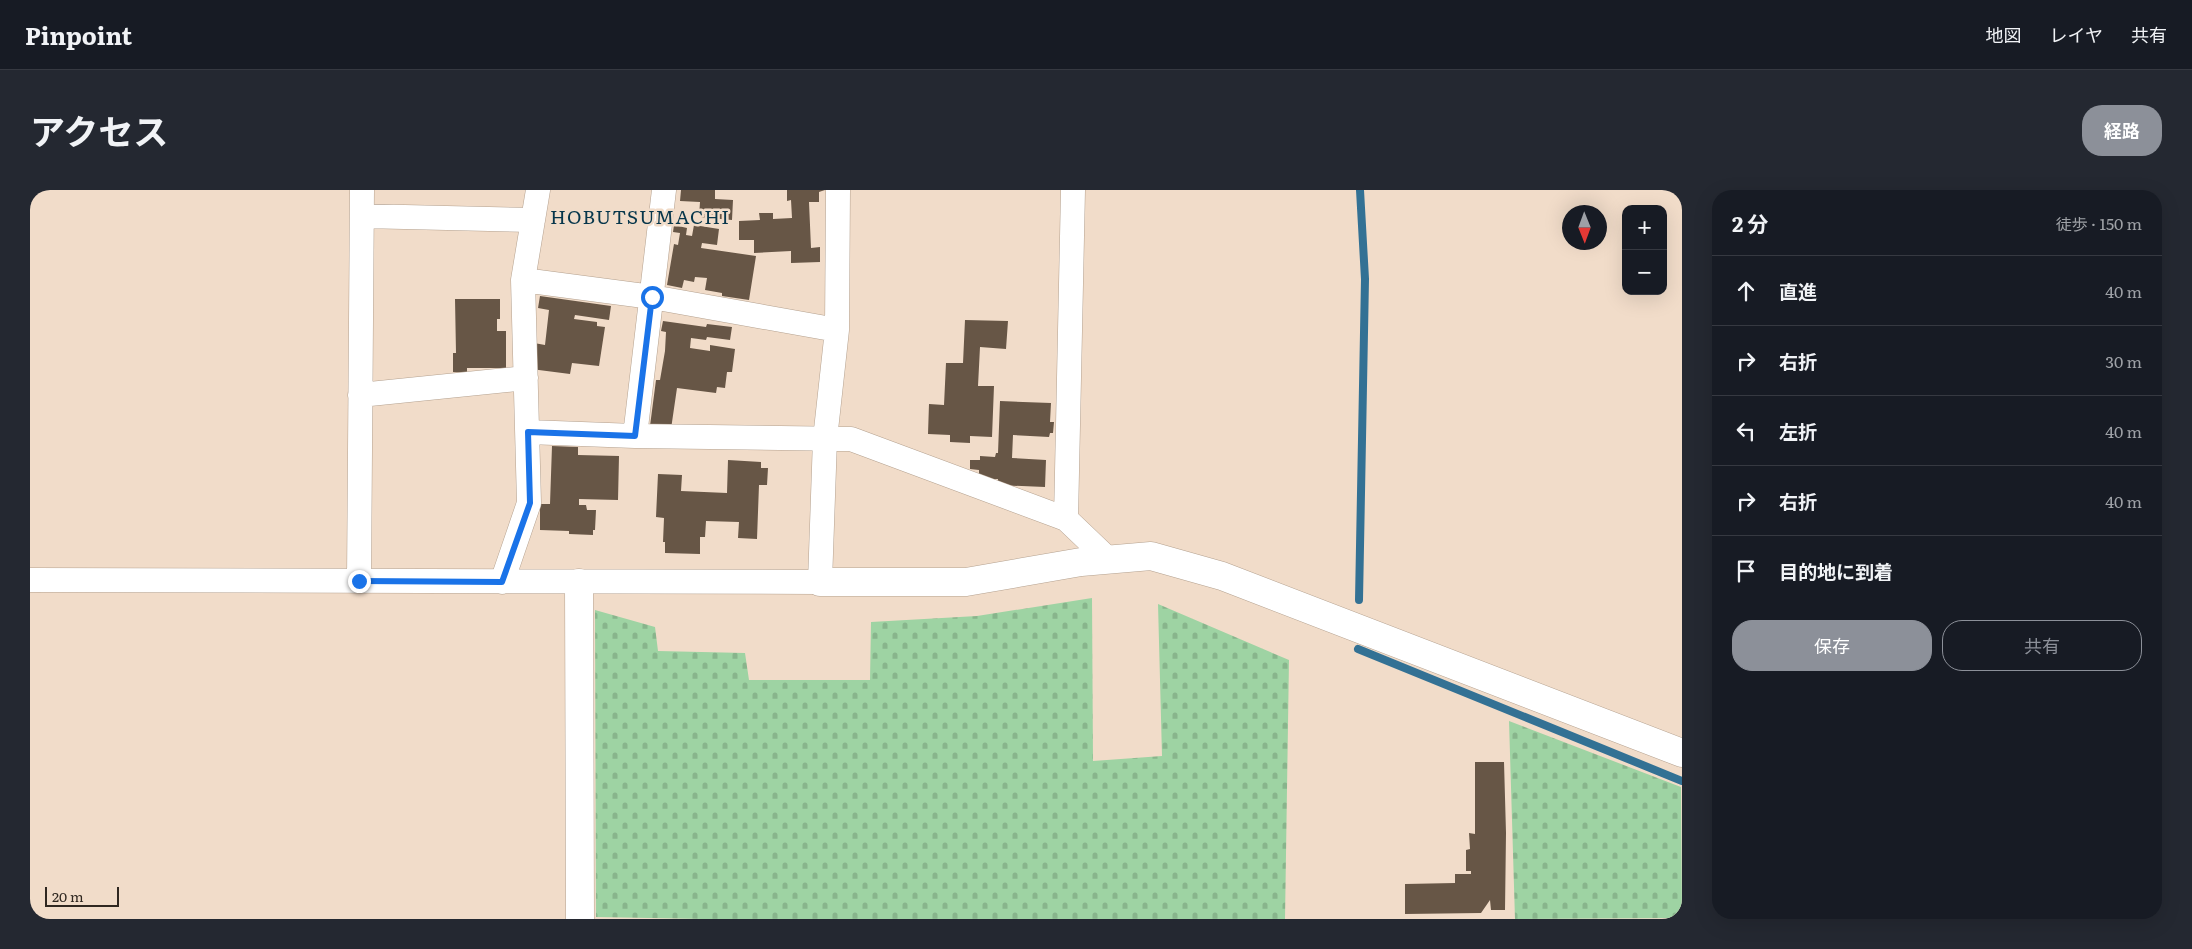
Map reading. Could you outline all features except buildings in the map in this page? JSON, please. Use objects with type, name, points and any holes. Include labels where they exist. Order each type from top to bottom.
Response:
[{"type":"street","points":[[359,581],[362,190]]},
{"type":"street","points":[[502,582],[530,503],[523,280],[538,190]]},
{"type":"street","points":[[635,436],[664,190]]},
{"type":"street","points":[[820,582],[825,439],[837,330],[838,190]]},
{"type":"street","points":[[1066,519],[1073,190]]},
{"type":"street","points":[[362,216],[533,220]]},
{"type":"street","points":[[523,280],[652,297],[837,330]]},
{"type":"street","points":[[360,395],[526,378]]},
{"type":"street","points":[[528,432],[635,436],[851,439],[1066,519],[1109,560]]},
{"type":"street","points":[[30,580],[579,583],[966,582],[1081,562],[1151,556],[1222,576],[1682,752]]},
{"type":"street","points":[[579,583],[580,919]]},
{"type":"green space","points":[[1092,598],[1093,761],[1162,756],[1158,604],[1289,660],[1285,919],[702,919],[596,917],[595,610],[655,627],[658,651],[745,653],[749,680],[870,680],[871,622],[977,616]]},
{"type":"green space","points":[[1509,721],[1681,787],[1682,918],[1515,919]]},
{"type":"waterway","points":[[1359,600],[1365,279],[1360,190]]},
{"type":"waterway","points":[[1358,649],[1682,781]]},
{"type":"district","name":"HOBUTSUMACHI","points":[[640,216]]},
{"type":"route","points":[[359,581],[502,582],[530,503],[528,432],[635,436],[652,297]]}]
